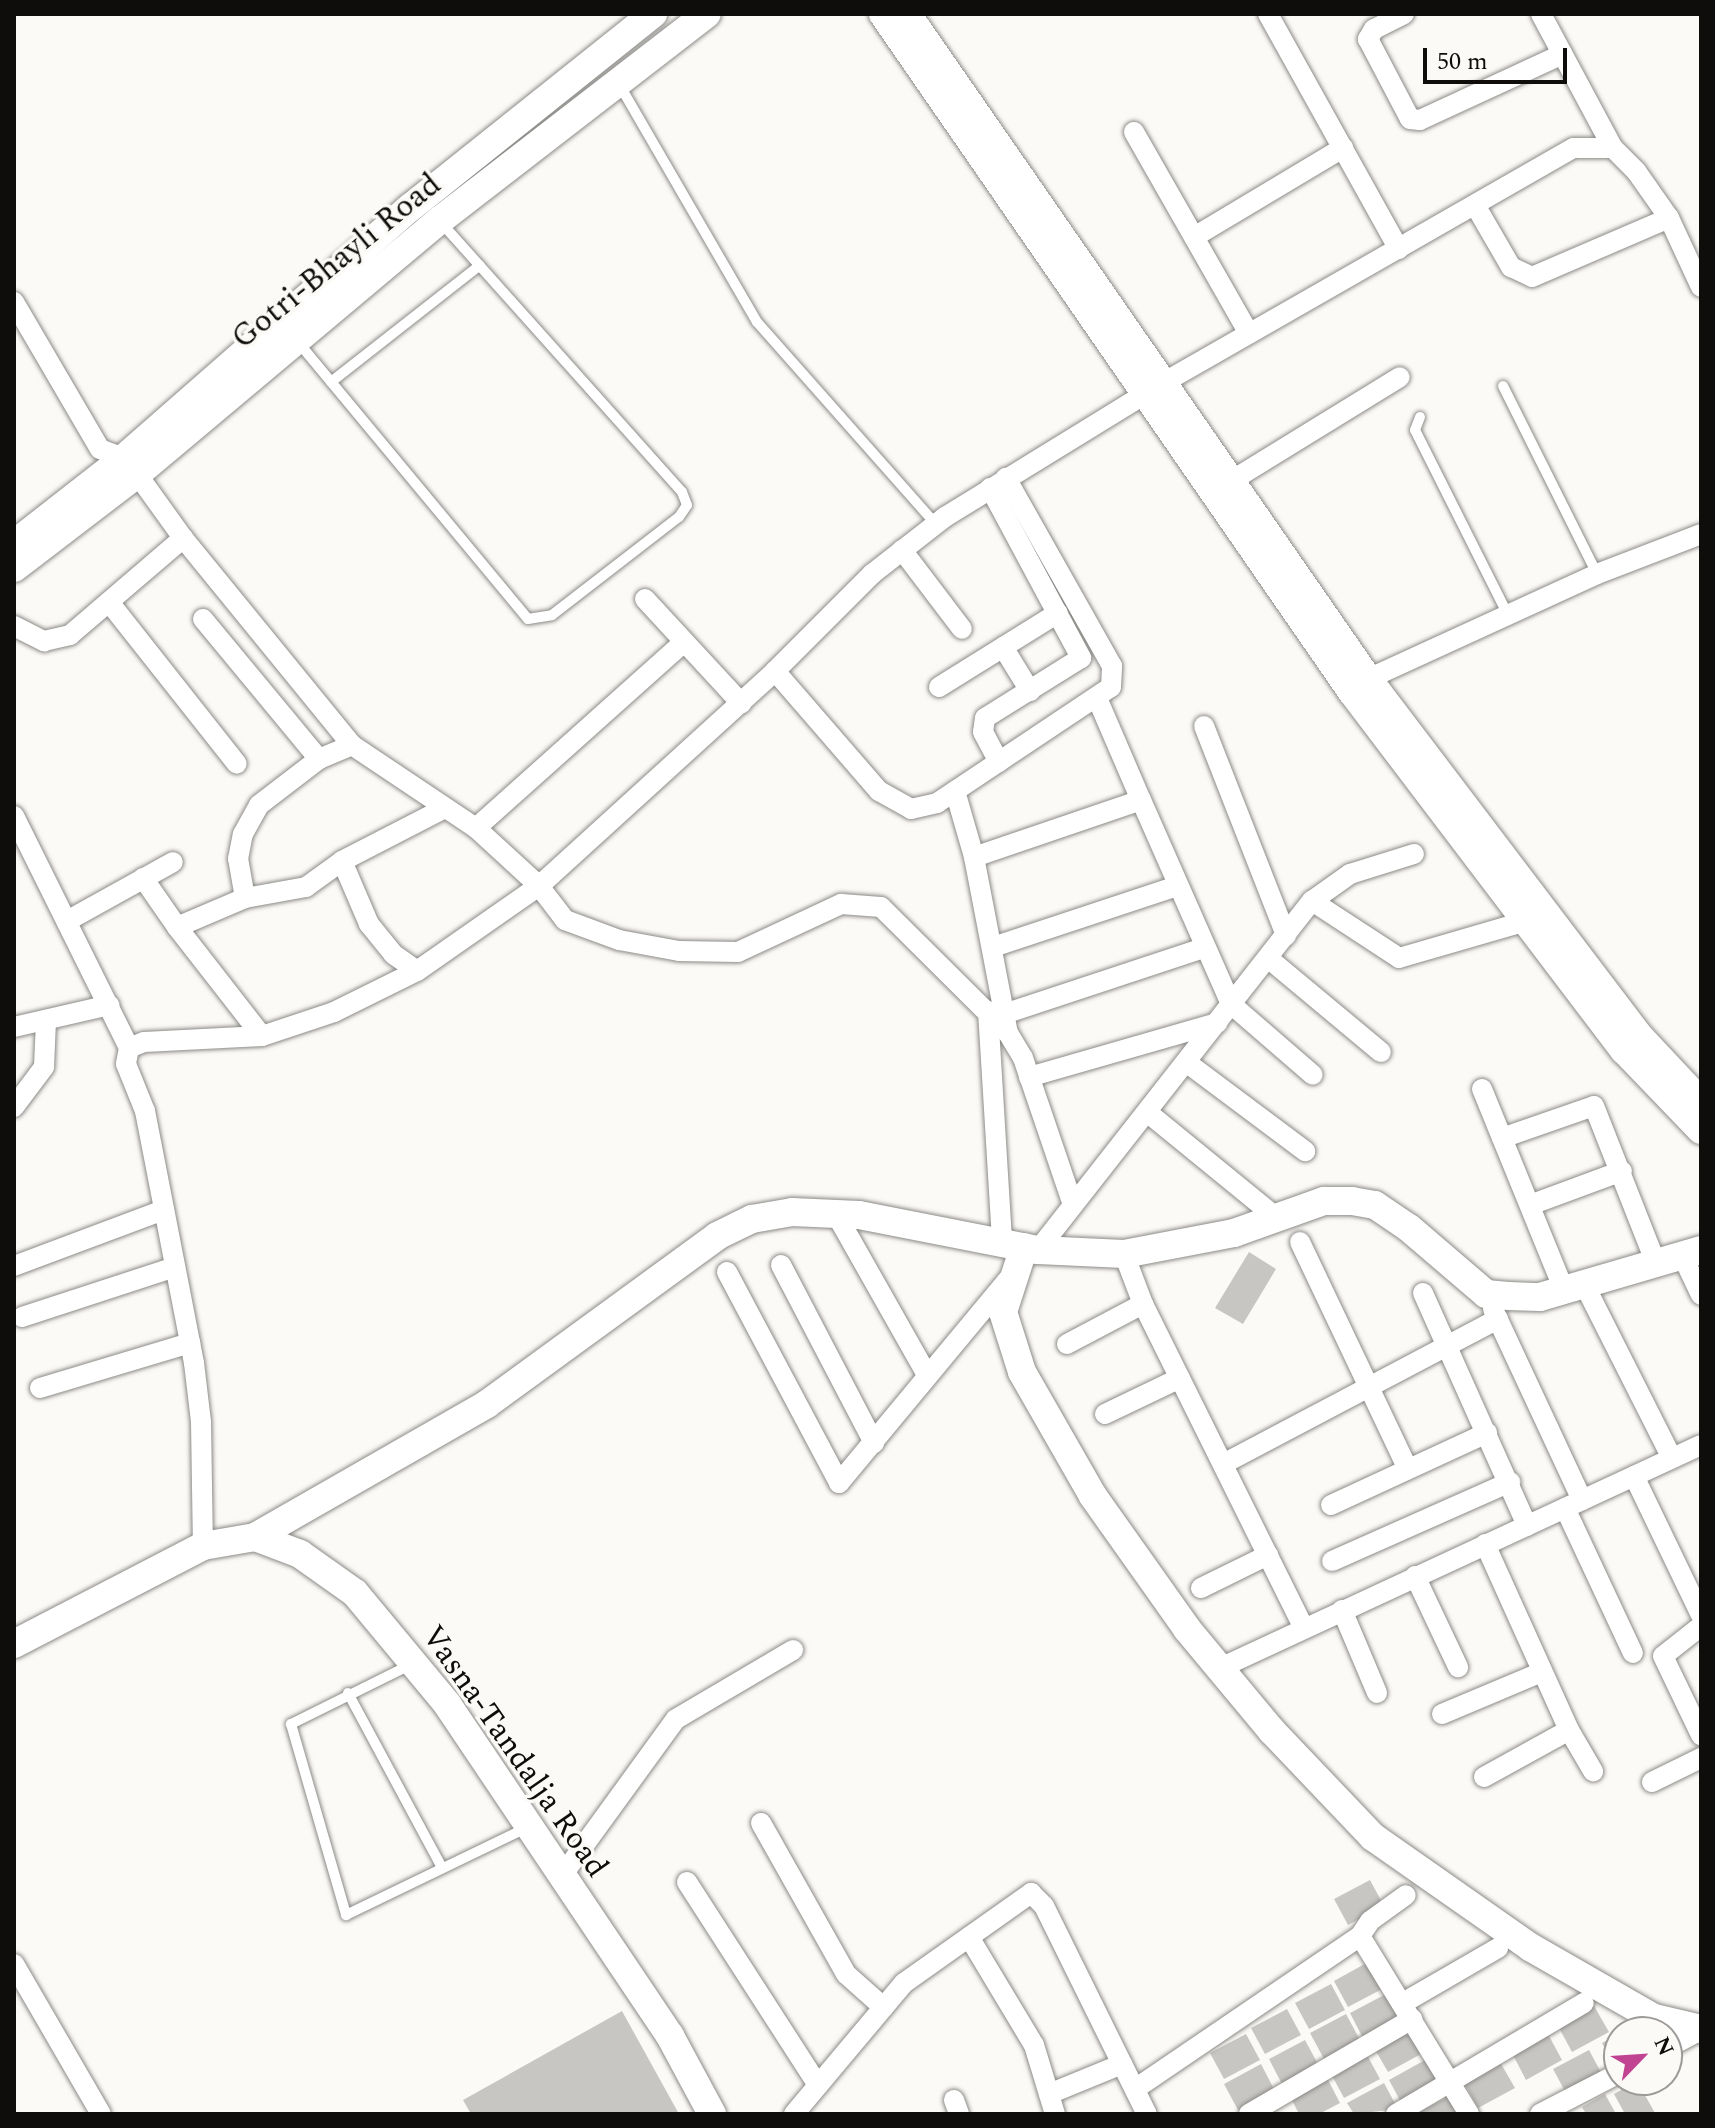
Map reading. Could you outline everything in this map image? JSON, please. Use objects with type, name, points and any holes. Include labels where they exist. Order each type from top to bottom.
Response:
[{"type":"street","name":"Gotri-Bhayli Road","points":[[14,568],[130,466],[411,207],[653,14]]},
{"type":"street","name":"Gotri-Bhayli Road","points":[[14,544],[130,466],[295,339],[440,220],[707,14]]},
{"type":"street","points":[[883,14],[1155,389],[1231,481],[1536,918],[1624,1050],[1701,1130]]},
{"type":"street","points":[[907,14],[1352,692],[1536,918],[1701,1102]]},
{"type":"street","points":[[1268,14],[1399,249]]},
{"type":"street","points":[[1404,14],[1374,29],[1368,39],[1410,119],[1420,120],[1563,54]]},
{"type":"street","points":[[1541,14],[1613,148],[1636,171],[1669,218],[1701,287]]},
{"type":"street","points":[[1134,132],[1249,334]]},
{"type":"street","points":[[1194,237],[1343,148]]},
{"type":"street","points":[[129,1048],[144,1042],[262,1036],[334,1012],[417,971],[539,886],[741,703],[902,550],[936,524],[1155,389],[1574,148],[1613,148]]},
{"type":"street","points":[[1475,205],[1511,267],[1532,277],[1669,218]]},
{"type":"street","points":[[14,302],[100,449],[130,466],[183,538],[352,745],[476,828],[539,886],[565,920],[619,940],[679,951],[738,952],[841,904],[881,907],[1001,1019],[1029,1077],[1073,1205]]},
{"type":"street","points":[[1231,481],[1400,377]]},
{"type":"street","points":[[998,483],[1081,658],[981,724],[999,762]]},
{"type":"street","points":[[775,671],[894,804],[911,809],[937,803],[1111,687],[1112,666],[998,483]]},
{"type":"street","points":[[1368,679],[1597,574],[1701,534]]},
{"type":"street","points":[[14,626],[30,636],[57,641],[109,602],[183,538]]},
{"type":"street","points":[[902,550],[962,629]]},
{"type":"street","points":[[645,599],[741,703]]},
{"type":"street","points":[[109,602],[237,764]]},
{"type":"street","points":[[939,687],[1058,613]]},
{"type":"street","points":[[203,619],[319,759]]},
{"type":"street","points":[[476,828],[684,642]]},
{"type":"street","points":[[1003,647],[1030,691]]},
{"type":"street","points":[[1097,698],[1231,1004],[1313,1075]]},
{"type":"street","points":[[1204,726],[1286,935]]},
{"type":"street","points":[[245,898],[238,859],[243,834],[259,805],[319,759],[352,745]]},
{"type":"street","points":[[955,791],[974,857],[993,947],[1001,1019],[1021,1246],[1010,1277],[1003,1312],[1022,1372],[1093,1496],[1218,1669],[1373,1837],[1555,1961],[1654,2018],[1701,2029]]},
{"type":"street","points":[[974,857],[1141,800]]},
{"type":"street","points":[[177,927],[245,898],[306,887],[342,861],[445,808]]},
{"type":"street","points":[[14,816],[129,1048],[126,1064],[145,1111],[190,1343],[201,1422],[203,1546]]},
{"type":"street","points":[[1021,1246],[1073,1205],[1312,901],[1350,874],[1414,854]]},
{"type":"street","points":[[342,861],[369,924],[393,954],[417,971]]},
{"type":"street","points":[[67,921],[173,862]]},
{"type":"street","points":[[143,878],[262,1036]]},
{"type":"street","points":[[993,947],[1177,886]]},
{"type":"street","points":[[1312,901],[1399,958],[1536,918]]},
{"type":"street","points":[[1001,1019],[1204,948]]},
{"type":"street","points":[[1268,958],[1381,1052]]},
{"type":"street","points":[[14,1027],[110,1005]]},
{"type":"street","points":[[14,1107],[44,1067],[46,1021]]},
{"type":"street","points":[[1029,1077],[1217,1023]]},
{"type":"street","points":[[1186,1062],[1305,1151]]},
{"type":"street","points":[[1482,1089],[1530,1205],[1672,1458]]},
{"type":"street","points":[[1502,1138],[1594,1106],[1622,1171],[1680,1256],[1701,1295]]},
{"type":"street","points":[[1147,1112],[1277,1218]]},
{"type":"street","points":[[1530,1205],[1622,1171]]},
{"type":"street","points":[[14,1644],[203,1546],[255,1537],[487,1404],[717,1236],[752,1219],[792,1212],[836,1214],[1021,1246],[1124,1254],[1179,1246],[1324,1201],[1375,1205],[1492,1307],[1633,1653]]},
{"type":"street","points":[[14,1266],[164,1210]]},
{"type":"street","points":[[836,1214],[927,1375]]},
{"type":"street","points":[[1300,1242],[1408,1469]]},
{"type":"street","points":[[1124,1254],[1143,1304],[1304,1628]]},
{"type":"street","points":[[1223,1464],[1447,1345],[1492,1307],[1540,1297],[1680,1256]]},
{"type":"street","points":[[781,1265],[874,1443]]},
{"type":"street","points":[[22,1317],[175,1267]]},
{"type":"street","points":[[727,1272],[839,1483],[1010,1277]]},
{"type":"street","points":[[1423,1293],[1510,1482],[1527,1526]]},
{"type":"street","points":[[1067,1344],[1143,1304]]},
{"type":"street","points":[[40,1388],[190,1343]]},
{"type":"street","points":[[1105,1414],[1180,1378]]},
{"type":"street","points":[[1331,1505],[1487,1433]]},
{"type":"street","points":[[1218,1669],[1701,1445]]},
{"type":"street","points":[[1634,1476],[1701,1615]]},
{"type":"street","points":[[1332,1561],[1510,1482]]},
{"type":"street","name":"Vasna-Tandalja Road","points":[[255,1537],[300,1554],[355,1593],[414,1663],[670,2036],[712,2114]]},
{"type":"street","points":[[1485,1544],[1569,1730],[1593,1771]]},
{"type":"street","points":[[1201,1588],[1268,1555]]},
{"type":"street","points":[[1415,1576],[1458,1667]]},
{"type":"street","points":[[1342,1610],[1377,1693]]},
{"type":"street","points":[[1701,1626],[1663,1656],[1701,1735]]},
{"type":"street","points":[[561,1877],[676,1719],[793,1650]]},
{"type":"street","points":[[1442,1714],[1542,1672]]},
{"type":"street","points":[[1484,1777],[1569,1730]]},
{"type":"street","points":[[1652,1782],[1701,1758]]},
{"type":"street","points":[[761,1823],[846,1974],[883,2007]]},
{"type":"street","points":[[687,1882],[818,2085]]},
{"type":"street","points":[[794,2114],[904,1983],[1031,1893],[1044,1906],[1147,2114]]},
{"type":"street","points":[[1135,2089],[1360,1936],[1370,1921],[1406,1895]]},
{"type":"street","points":[[1360,1936],[1469,2114]]},
{"type":"street","points":[[969,1937],[1034,2045],[1052,2104],[1122,2064]]},
{"type":"street","points":[[1249,2114],[1408,2011],[1498,1948]]},
{"type":"street","points":[[14,1964],[101,2114]]},
{"type":"street","points":[[1396,2114],[1584,2003]]},
{"type":"street","points":[[1683,2039],[1701,2029]]},
{"type":"street","points":[[1540,2114],[1603,2081]]},
{"type":"lane","points":[[618,82],[757,322],[936,524]]},
{"type":"lane","points":[[295,339],[528,619],[552,615],[679,517],[687,505],[682,492],[440,220]]},
{"type":"lane","points":[[331,382],[480,265]]},
{"type":"lane","points":[[1503,386],[1597,574]]},
{"type":"lane","points":[[1420,417],[1415,430],[1508,615]]},
{"type":"lane","points":[[414,1663],[348,1693],[291,1724],[346,1915],[441,1866],[528,1827]]},
{"type":"lane","points":[[348,1693],[441,1866]]},
{"type":"building","points":[[1249,1252],[1276,1269],[1243,1324],[1215,1308]]},
{"type":"building","points":[[1370,1880],[1384,1906],[1348,1925],[1334,1899]]},
{"type":"building","points":[[1370,1961],[1384,1988],[1348,2007],[1334,1981]]},
{"type":"building","points":[[1331,1984],[1345,2010],[1309,2029],[1295,2003]]},
{"type":"building","points":[[1386,1994],[1400,2020],[1364,2040],[1350,2013]]},
{"type":"building","points":[[1594,2006],[1603,2022],[1603,2035],[1572,2052],[1558,2026]]},
{"type":"building","points":[[1287,2009],[1301,2035],[1265,2054],[1251,2028]]},
{"type":"building","points":[[622,2011],[679,2114],[471,2114],[463,2100]]},
{"type":"building","points":[[1346,2014],[1360,2040],[1324,2059],[1310,2033]]},
{"type":"building","points":[[1410,2026],[1423,2053],[1388,2072],[1373,2046]]},
{"type":"building","points":[[1246,2034],[1260,2060],[1224,2079],[1210,2053]]},
{"type":"building","points":[[1548,2034],[1562,2060],[1526,2080],[1512,2053]]},
{"type":"building","points":[[1305,2040],[1319,2066],[1283,2086],[1269,2059]]},
{"type":"building","points":[[1589,2050],[1603,2076],[1567,2095],[1553,2069]]},
{"type":"building","points":[[1366,2053],[1380,2079],[1344,2098],[1330,2072]]},
{"type":"building","points":[[1425,2060],[1440,2086],[1403,2106],[1389,2080]]},
{"type":"building","points":[[1500,2062],[1515,2088],[1478,2108],[1464,2082]]},
{"type":"building","points":[[1261,2064],[1275,2091],[1238,2110],[1224,2084]]},
{"type":"building","points":[[1326,2076],[1340,2103],[1319,2114],[1299,2114],[1290,2096]]},
{"type":"building","points":[[1384,2083],[1398,2109],[1354,2114],[1347,2103]]},
{"type":"building","points":[[1603,2095],[1616,2114],[1586,2114],[1582,2107]]},
{"type":"building","points":[[1615,2096],[1645,2096],[1655,2113],[1652,2114],[1625,2114]]},
{"type":"building","points":[[1448,2097],[1457,2114],[1415,2114]]}]
